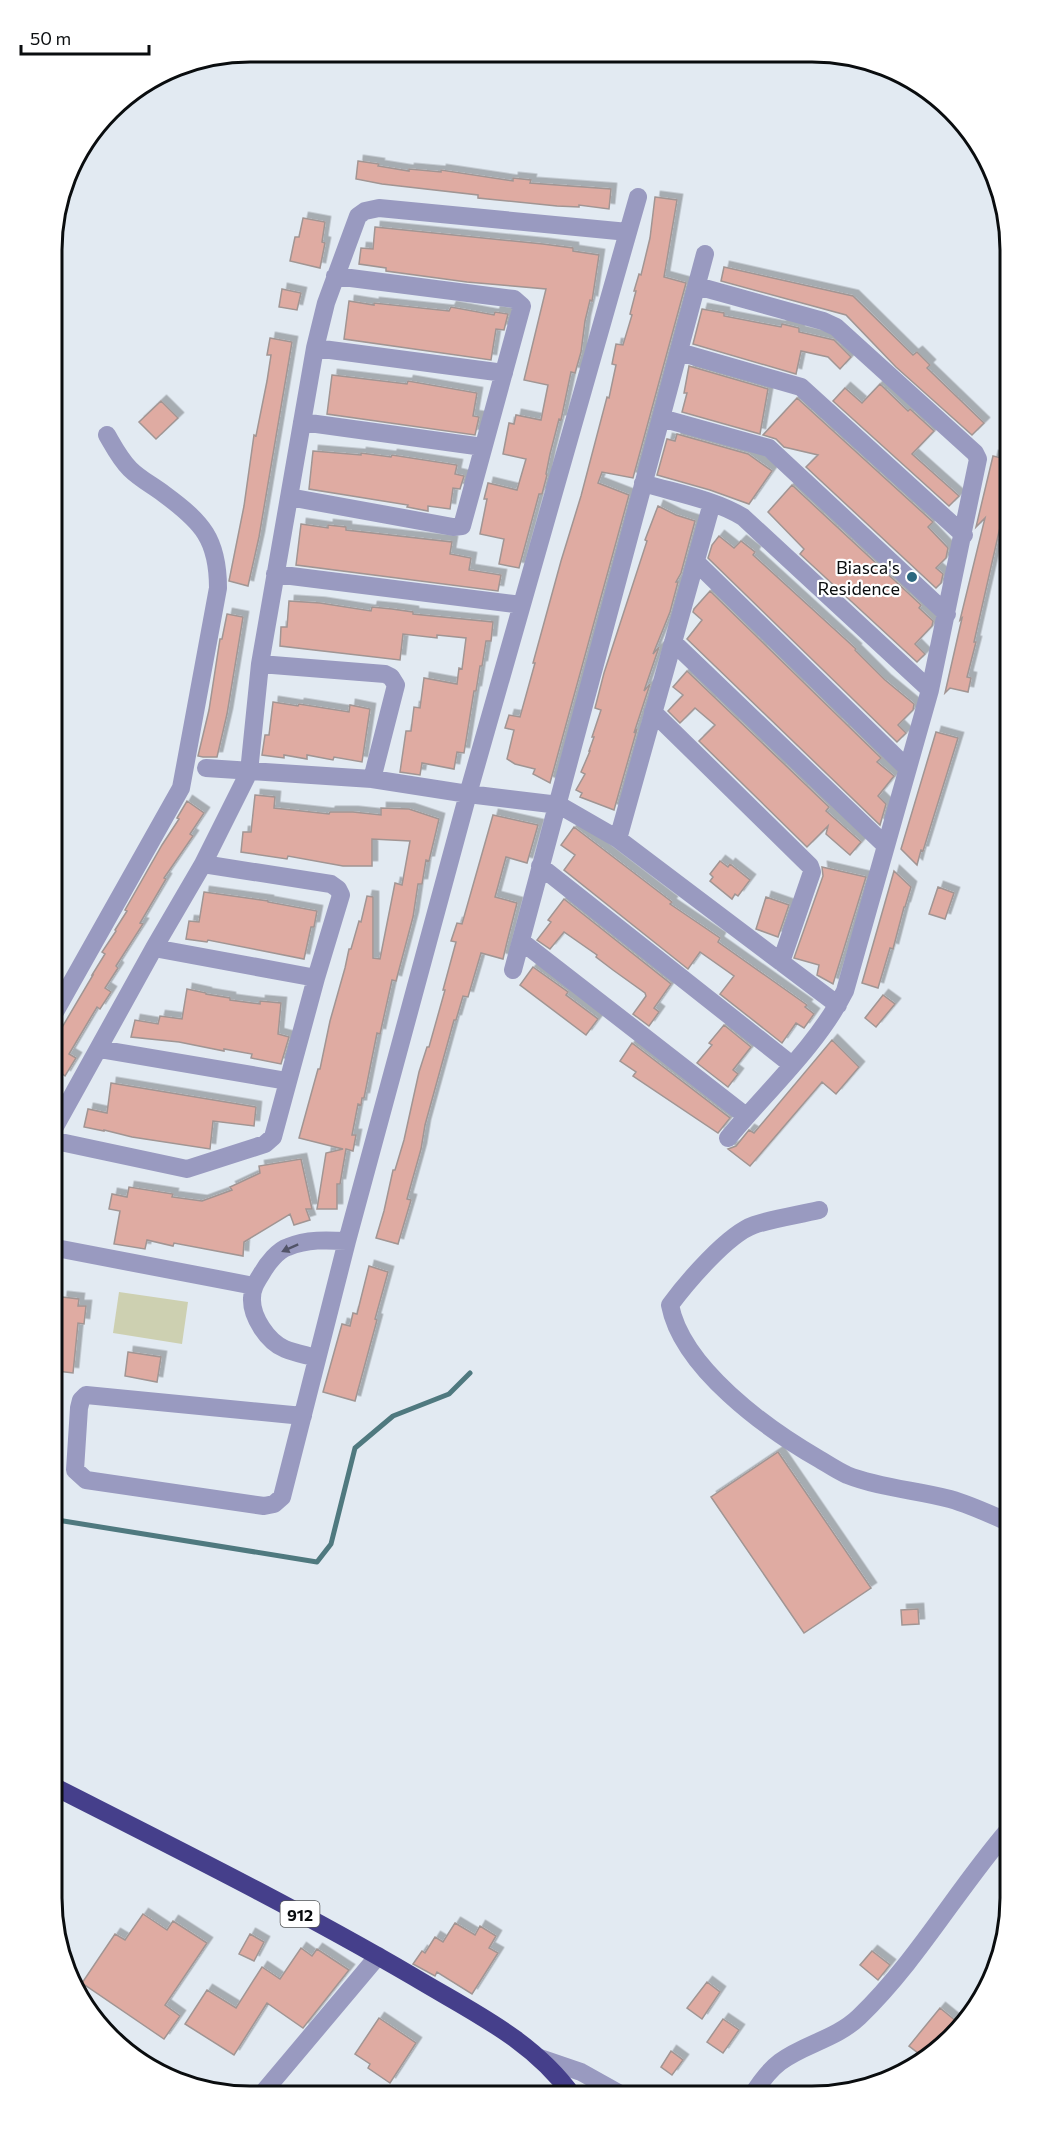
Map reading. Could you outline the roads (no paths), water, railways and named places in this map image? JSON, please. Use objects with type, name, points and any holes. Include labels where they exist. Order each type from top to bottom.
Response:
[{"type":"highway","name":"912","points":[[61,1790],[251,1887],[378,1956],[505,2031],[540,2058],[564,2086]]},
{"type":"street","points":[[303,1416],[86,1395],[81,1400],[79,1408],[75,1470],[86,1480],[264,1506],[274,1504],[282,1497],[303,1416],[316,1358],[468,794],[638,196]]},
{"type":"street","points":[[61,1115],[203,864],[249,772],[260,664],[315,348],[326,303],[358,216],[370,209],[391,209],[628,232]]},
{"type":"street","points":[[513,970],[705,254]]},
{"type":"street","points":[[289,497],[459,527],[464,523],[522,306],[517,301],[335,276]]},
{"type":"street","points":[[697,286],[824,321],[836,327],[975,453],[978,464],[930,690],[845,991],[838,1005],[792,1065],[728,1137]]},
{"type":"street","points":[[315,348],[504,373]]},
{"type":"street","points":[[679,352],[801,387],[963,535]]},
{"type":"street","points":[[661,418],[769,448],[946,614]]},
{"type":"street","points":[[302,422],[483,447]]},
{"type":"street","points":[[62,1000],[181,788],[218,588],[218,566],[214,550],[205,531],[171,499],[130,470],[107,435]]},
{"type":"street","points":[[643,483],[712,503],[743,517],[930,690]]},
{"type":"street","points":[[618,839],[712,503]]},
{"type":"street","points":[[696,562],[907,768]]},
{"type":"street","points":[[276,574],[522,605]]},
{"type":"street","points":[[673,642],[885,846]]},
{"type":"street","points":[[260,664],[385,674],[391,677],[396,685],[372,779]]},
{"type":"street","points":[[653,712],[810,866],[812,872],[781,962]]},
{"type":"street","points":[[206,768],[372,779],[559,805],[618,839],[838,1005]]},
{"type":"street","points":[[61,1142],[181,1169],[194,1168],[265,1144],[276,1131],[287,1081],[341,895],[331,884],[203,864]]},
{"type":"street","points":[[540,866],[792,1065]]},
{"type":"street","points":[[521,940],[746,1116]]},
{"type":"street","points":[[154,948],[316,978]]},
{"type":"street","points":[[99,1048],[287,1081]]},
{"type":"street","points":[[819,1210],[752,1225],[707,1261],[670,1305],[673,1320],[683,1339],[704,1368],[744,1409],[788,1441],[846,1475],[872,1483],[949,1499],[999,1518]]},
{"type":"street","points":[[316,1358],[285,1349],[270,1338],[253,1310],[254,1286],[266,1267],[285,1247],[309,1241],[347,1241]]},
{"type":"street","points":[[61,1250],[254,1286]]},
{"type":"street","points":[[759,2086],[781,2061],[827,2039],[856,2020],[882,1994],[919,1950],[976,1869],[999,1841]]},
{"type":"street","points":[[269,2086],[378,1956]]},
{"type":"street","points":[[540,2058],[581,2072],[606,2086]]},
{"type":"waterway","points":[[61,1521],[317,1562],[331,1544],[355,1448],[393,1416],[449,1394],[470,1373]]},
{"type":"place","name":"Biasca's Residence","points":[[912,577]]}]
